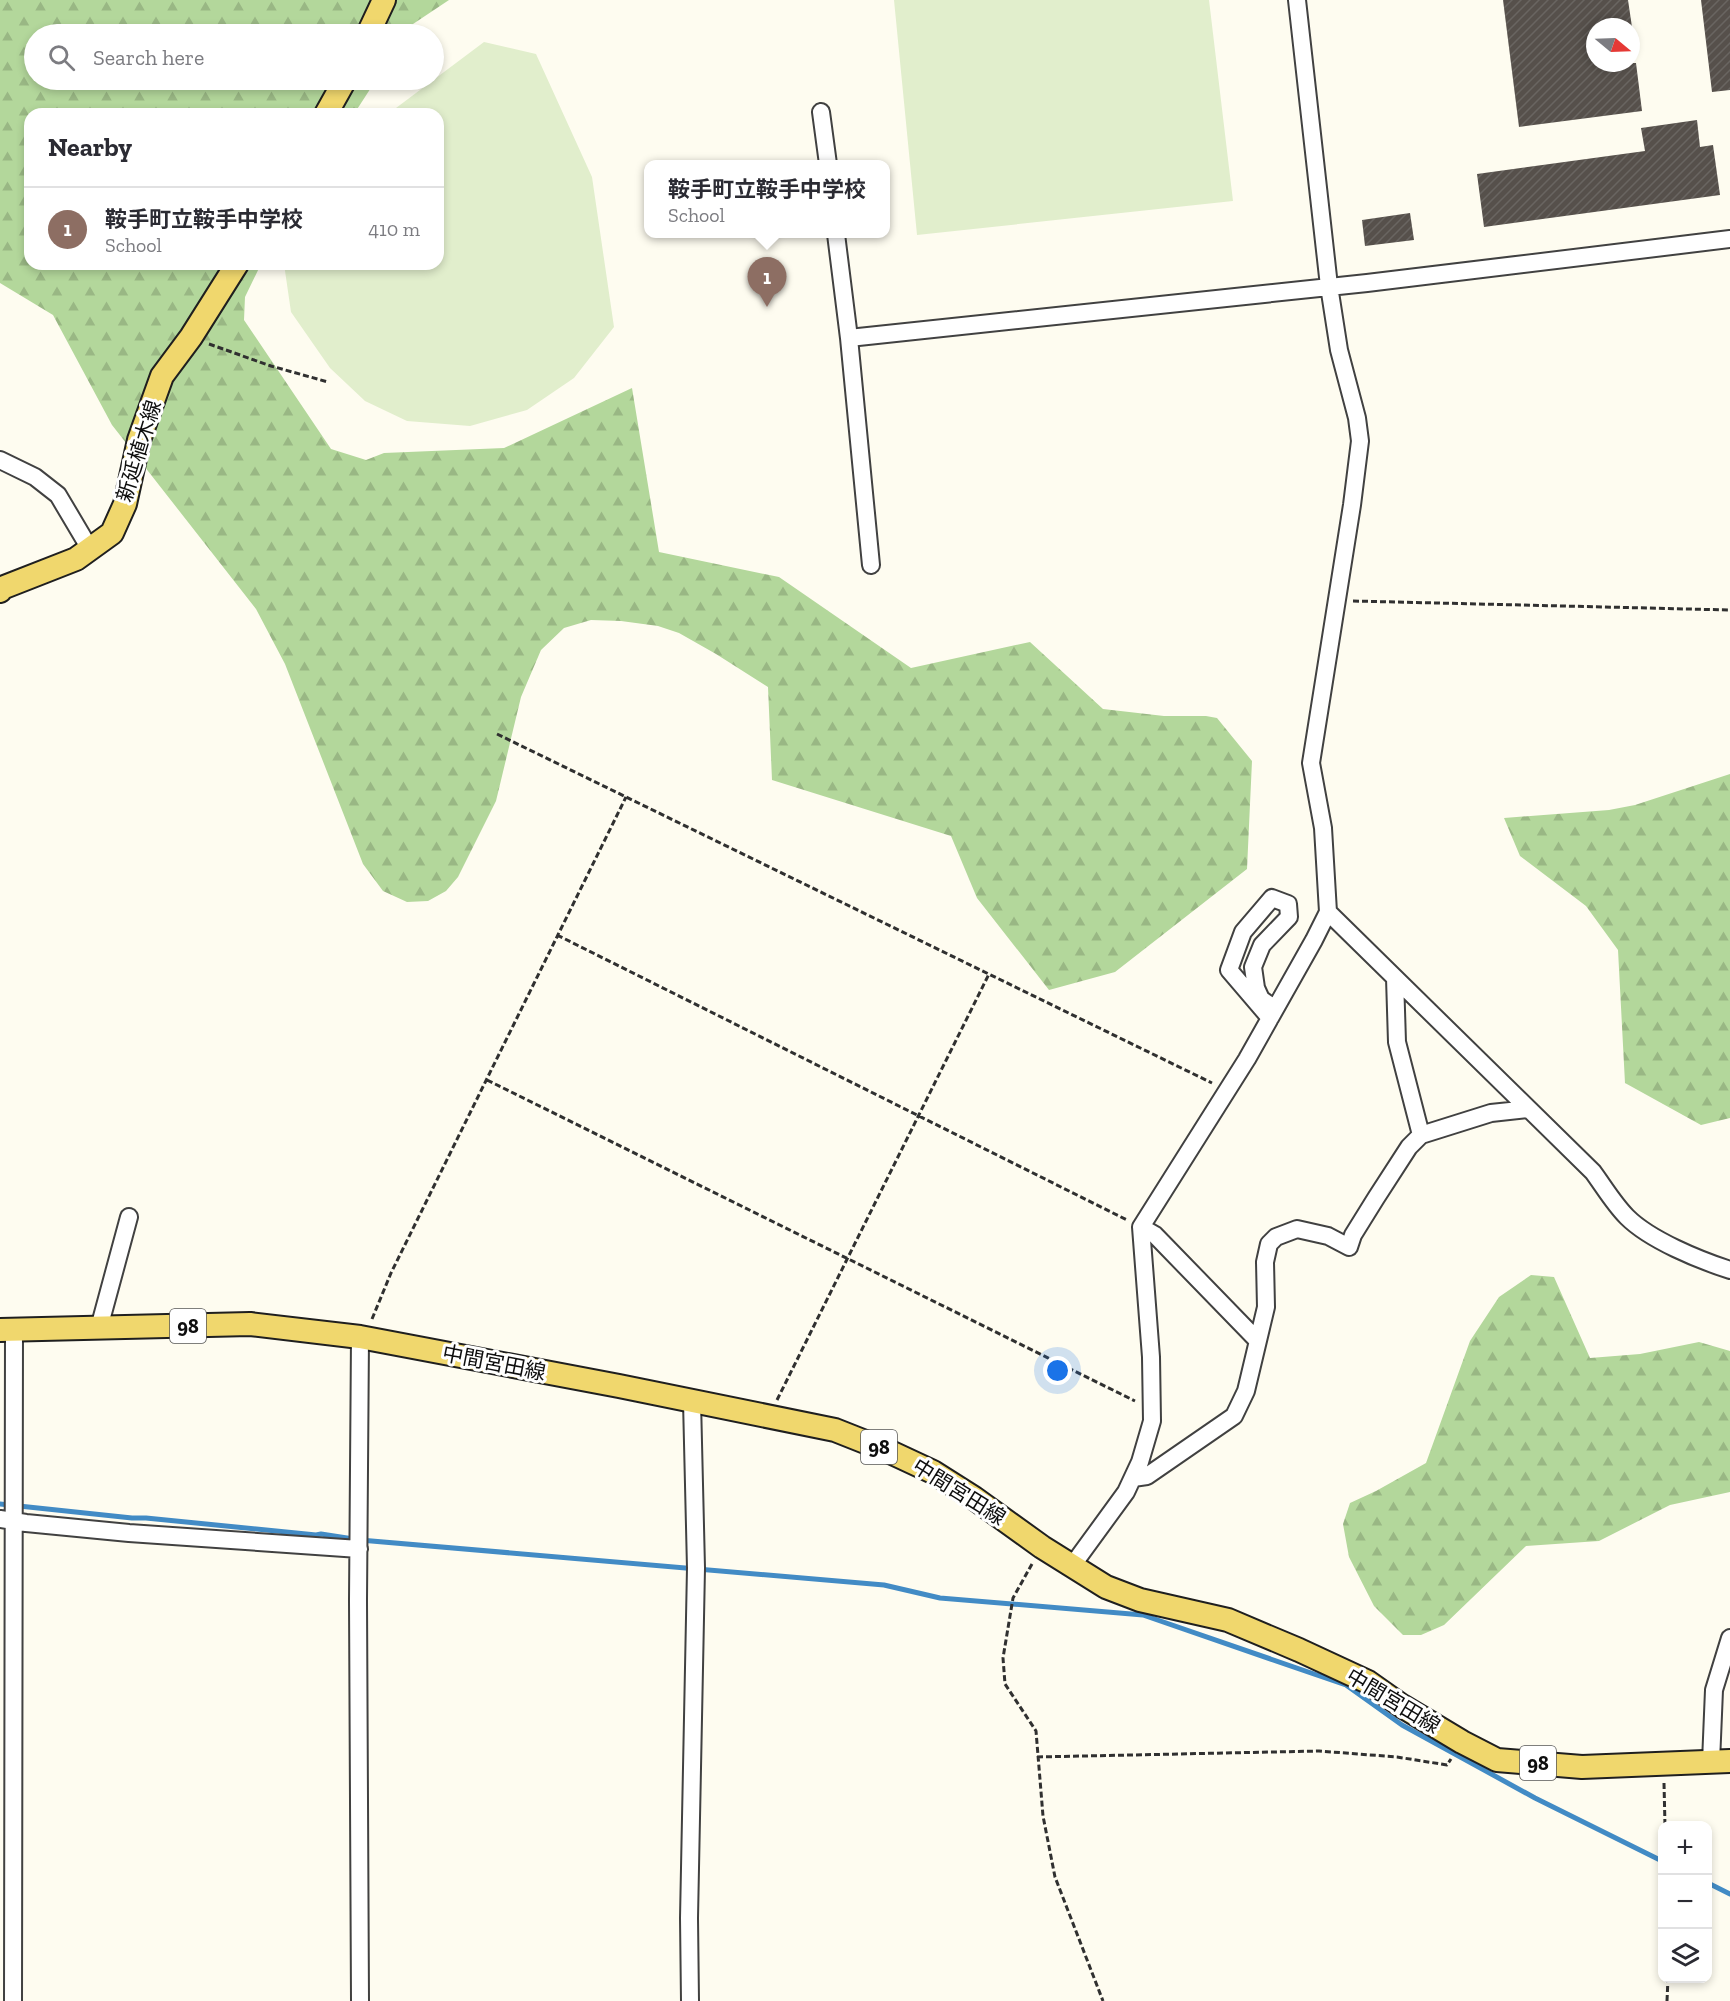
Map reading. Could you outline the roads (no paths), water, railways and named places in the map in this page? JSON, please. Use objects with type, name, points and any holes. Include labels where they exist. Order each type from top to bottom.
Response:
[{"type":"main road","points":[[373,24],[384,0]]},
{"type":"main road","points":[[329,108],[339,90]]},
{"type":"main road","name":"新延植木線","points":[[0,591],[2,588],[76,559],[111,533],[124,504],[139,440],[162,376],[233,270]]},
{"type":"main road","name":"中間宮田線","points":[[7,1329],[250,1324],[364,1337],[835,1430],[924,1468],[974,1498],[1042,1547],[1106,1587],[1140,1600],[1228,1620],[1299,1650],[1368,1682],[1402,1706],[1497,1760],[1582,1767],[1721,1762]]},
{"type":"street","points":[[1072,1566],[1126,1492],[1140,1462],[1152,1422],[1151,1356],[1141,1227],[1227,1090],[1328,912],[1323,828],[1311,763],[1360,441],[1339,350],[1329,286],[1297,0]]},
{"type":"street","points":[[821,112],[827,160]]},
{"type":"street","points":[[836,238],[849,338],[871,565]]},
{"type":"street","points":[[849,338],[1329,286],[1730,239]]},
{"type":"street","points":[[0,460],[35,477],[58,495],[90,549]]},
{"type":"street","points":[[1272,898],[1288,904],[1289,917],[1262,945],[1253,967],[1256,988],[1272,1014],[1229,970],[1243,932],[1272,898]]},
{"type":"street","points":[[1328,912],[1593,1172],[1627,1218],[1652,1235],[1695,1258],[1730,1270]]},
{"type":"street","points":[[1395,978],[1397,1042],[1421,1135]]},
{"type":"street","points":[[1132,1478],[1147,1476],[1234,1416],[1246,1391],[1266,1307],[1265,1262],[1269,1244],[1276,1237],[1297,1229],[1328,1236],[1349,1247],[1353,1235],[1376,1198],[1409,1147],[1421,1135],[1491,1113],[1528,1109]]},
{"type":"street","points":[[99,1328],[129,1217]]},
{"type":"street","points":[[1141,1227],[1155,1235],[1257,1340]]},
{"type":"street","points":[[7,1329],[13,2001]]},
{"type":"street","points":[[360,2001],[359,1550],[364,1337]]},
{"type":"street","points":[[690,2001],[689,1906],[696,1568],[692,1401]]},
{"type":"street","points":[[7,1519],[26,1523],[129,1533],[359,1550]]},
{"type":"street","points":[[1721,1762],[1714,1690],[1730,1638]]},
{"type":"waterway","points":[[0,1504],[321,1534],[360,1540],[884,1585],[940,1598],[1143,1615],[1346,1685],[1402,1725],[1535,1798],[1658,1859]]},
{"type":"waterway","points":[[1712,1885],[1730,1894]]},
{"type":"place","name":"鞍手町立鞍手中学校","points":[[767,307]]}]
